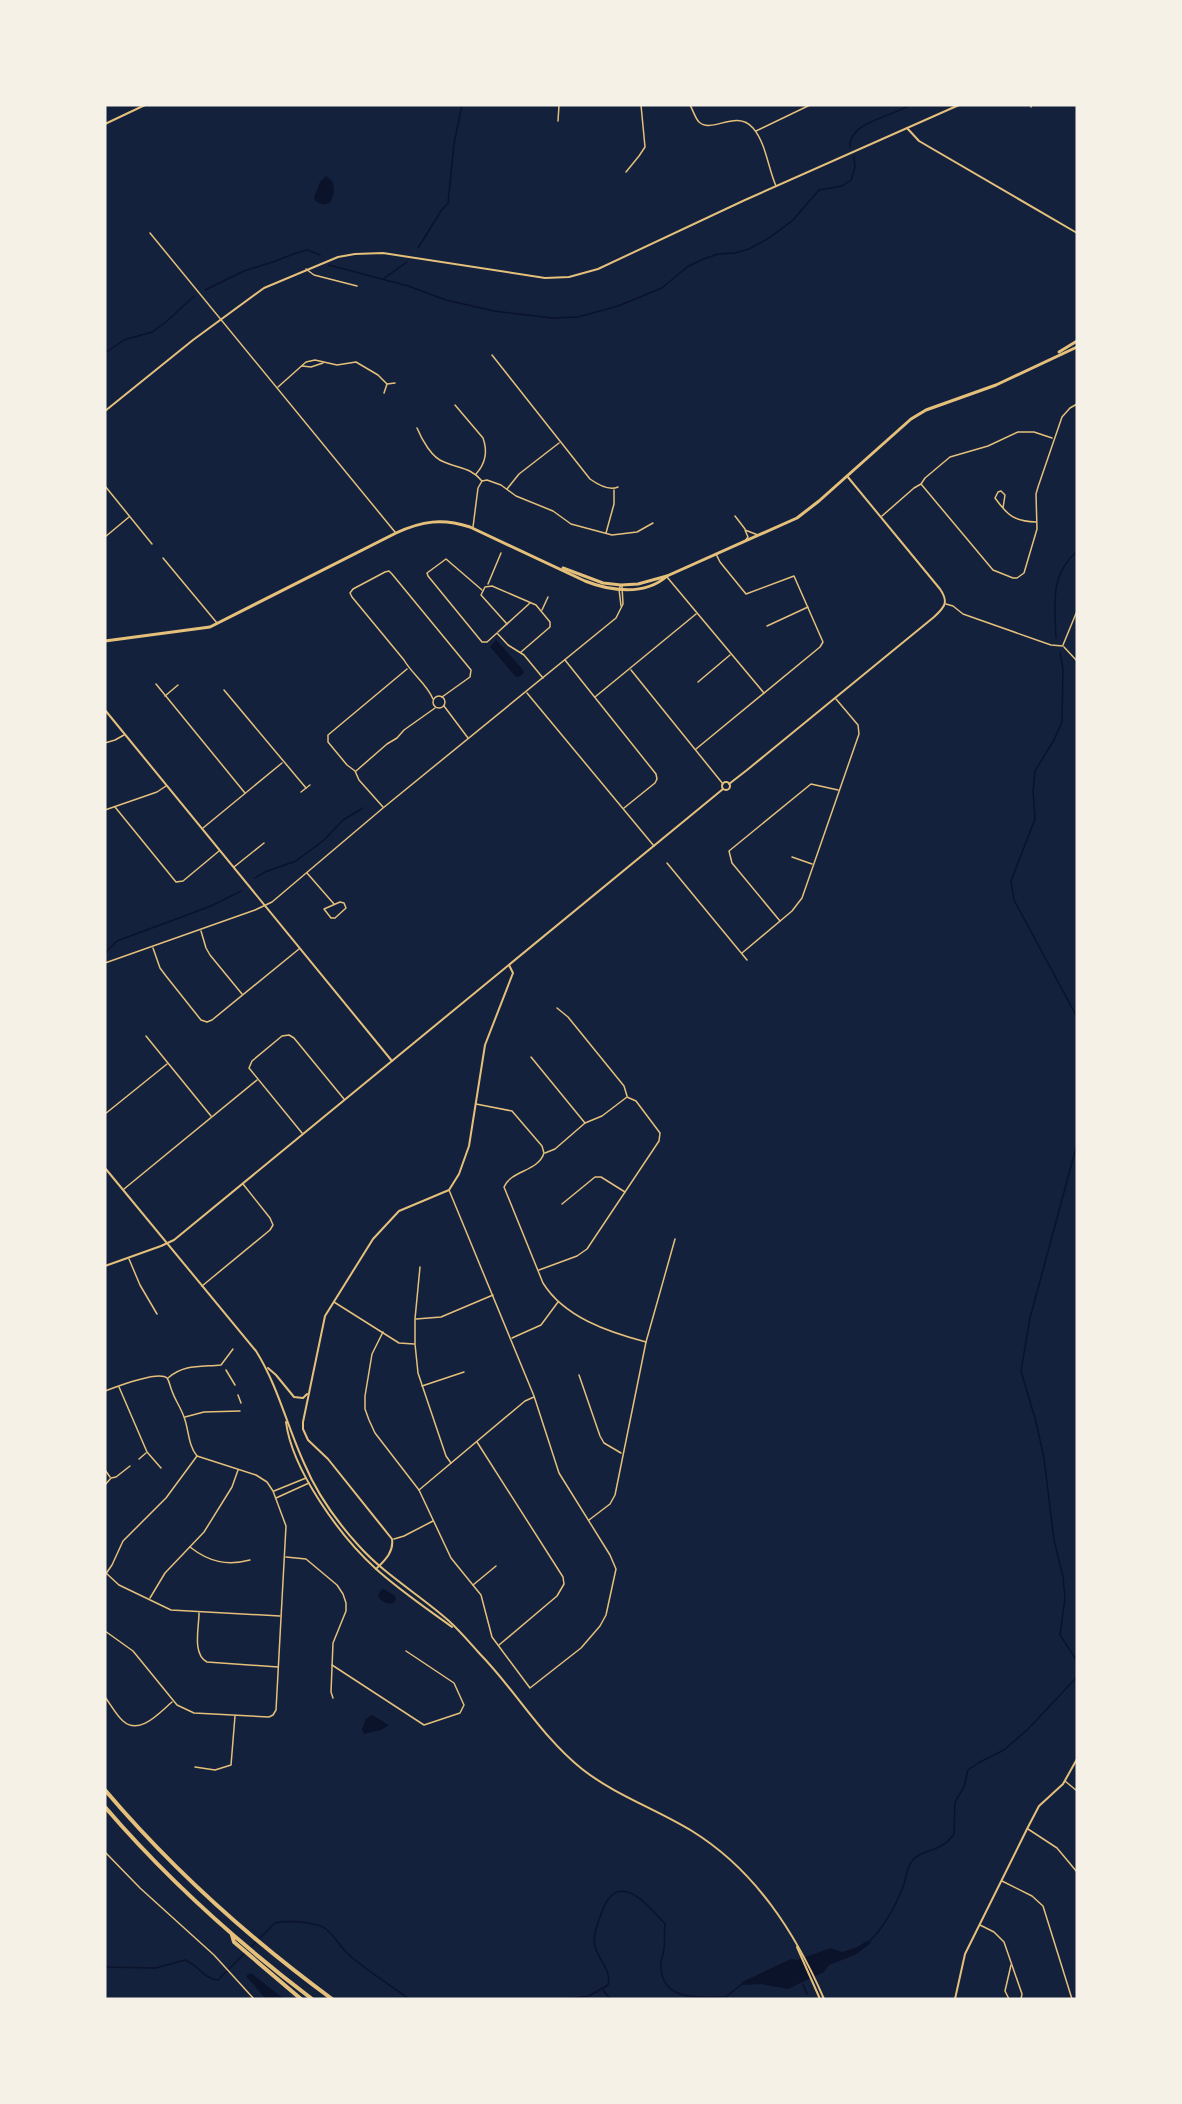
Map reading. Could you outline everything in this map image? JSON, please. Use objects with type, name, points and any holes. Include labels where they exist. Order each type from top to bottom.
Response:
[{"type":"highway","points":[[105,1790],[171,1863],[249,1934],[332,1999]]},
{"type":"highway","points":[[105,1807],[166,1872],[301,1999]]},
{"type":"highway","points":[[258,1960],[312,1999]]},
{"type":"main road","points":[[1053,357],[1077,341]]},
{"type":"main road","points":[[105,641],[203,628],[217,624],[396,533],[418,523],[438,520],[473,528],[561,568],[603,583],[621,588],[646,587],[661,582],[667,576],[760,535],[807,511],[911,419],[926,410],[988,388],[1077,347]]},
{"type":"street","points":[[105,124],[145,105]]},
{"type":"street","points":[[558,121],[559,105]]},
{"type":"street","points":[[626,172],[645,147],[641,105]]},
{"type":"street","points":[[690,105],[702,124],[709,125],[732,120],[747,123],[755,132],[776,187]]},
{"type":"street","points":[[755,132],[810,105]]},
{"type":"street","points":[[105,411],[264,288],[338,257],[370,253],[530,277],[560,278],[598,269],[958,105]]},
{"type":"street","points":[[907,128],[920,141],[1077,233]]},
{"type":"street","points":[[150,233],[396,533]]},
{"type":"street","points":[[306,269],[314,275],[357,286]]},
{"type":"street","points":[[492,355],[590,479],[614,489],[618,487]]},
{"type":"street","points":[[277,388],[300,366],[310,360],[338,365],[356,362],[378,375],[387,384]]},
{"type":"street","points":[[300,366],[312,366],[324,362]]},
{"type":"street","points":[[387,384],[395,383]]},
{"type":"street","points":[[384,393],[387,384]]},
{"type":"street","points":[[921,484],[987,564],[997,573],[1017,578],[1024,573],[1037,529],[1036,494],[1054,439],[1062,417],[1077,404]]},
{"type":"street","points":[[455,405],[483,438],[485,444],[484,466],[476,474]]},
{"type":"street","points":[[417,428],[421,439],[441,461],[471,470],[482,481]]},
{"type":"street","points":[[881,517],[950,457],[988,446],[1018,432],[1034,432],[1054,439]]},
{"type":"street","points":[[507,489],[519,474],[560,443]]},
{"type":"street","points":[[847,476],[940,589],[946,604]]},
{"type":"street","points":[[482,481],[491,480],[516,496],[553,511],[571,524],[606,534],[630,534],[654,523]]},
{"type":"street","points":[[473,528],[478,488],[482,481]]},
{"type":"street","points":[[105,486],[152,544]]},
{"type":"street","points":[[606,534],[614,504],[614,489]]},
{"type":"street","points":[[1003,508],[1005,495],[1001,491],[995,498],[1003,508],[1008,514],[1019,521],[1036,522]]},
{"type":"street","points":[[735,516],[746,530],[748,537],[745,541]]},
{"type":"street","points":[[105,537],[130,517]]},
{"type":"street","points":[[746,530],[760,535]]},
{"type":"street","points":[[501,553],[481,596],[507,624]]},
{"type":"street","points":[[696,749],[820,647],[823,642],[794,576],[746,594],[716,554]]},
{"type":"street","points":[[163,558],[217,624]]},
{"type":"street","points":[[482,590],[446,559],[427,573],[482,642],[487,642],[531,603]]},
{"type":"street","points":[[436,697],[408,668],[350,593],[353,589],[389,571],[471,670],[470,677],[448,695],[444,706],[468,738]]},
{"type":"street","points":[[667,576],[764,694]]},
{"type":"street","points":[[488,585],[531,603],[542,611],[551,625],[520,652]]},
{"type":"street","points":[[105,963],[265,906],[616,618],[623,604],[621,588]]},
{"type":"street","points":[[542,611],[548,597]]},
{"type":"street","points":[[946,604],[953,606],[963,614],[1051,645],[1063,646],[1077,661]]},
{"type":"street","points":[[105,1266],[176,1238],[723,789],[729,789],[729,784],[934,617],[946,604]]},
{"type":"street","points":[[767,626],[808,606]]},
{"type":"street","points":[[1063,646],[1077,611]]},
{"type":"street","points":[[595,698],[697,613]]},
{"type":"street","points":[[497,633],[507,645],[520,652],[544,678]]},
{"type":"street","points":[[698,681],[731,654]]},
{"type":"street","points":[[565,660],[656,774],[655,783],[624,809]]},
{"type":"street","points":[[383,808],[359,780],[355,771],[328,742],[328,735],[408,668]]},
{"type":"street","points":[[631,670],[723,783],[723,789]]},
{"type":"street","points":[[156,684],[245,794]]},
{"type":"street","points":[[165,696],[178,685]]},
{"type":"street","points":[[224,690],[306,788]]},
{"type":"street","points":[[527,692],[654,846]]},
{"type":"street","points":[[431,693],[435,708]]},
{"type":"street","points":[[433,699],[448,695]]},
{"type":"street","points":[[442,697],[445,700]]},
{"type":"street","points":[[742,953],[798,904],[813,864],[860,729],[835,698]]},
{"type":"street","points":[[355,771],[433,705]]},
{"type":"street","points":[[429,710],[441,708],[447,711]]},
{"type":"street","points":[[105,710],[392,1061]]},
{"type":"street","points":[[105,743],[125,734]]},
{"type":"street","points":[[202,829],[284,762]]},
{"type":"street","points":[[723,783],[729,784]]},
{"type":"street","points":[[780,921],[732,863],[729,851],[811,784],[839,791]]},
{"type":"street","points":[[301,792],[310,785]]},
{"type":"street","points":[[105,810],[157,792],[166,786]]},
{"type":"street","points":[[115,807],[176,882],[183,881],[220,851]]},
{"type":"street","points":[[234,867],[264,843]]},
{"type":"street","points":[[792,857],[813,864]]},
{"type":"street","points":[[667,863],[747,960]]},
{"type":"street","points":[[307,873],[334,904]]},
{"type":"street","points":[[344,903],[346,908],[335,918],[331,918],[324,909],[334,904],[344,903]]},
{"type":"street","points":[[200,930],[206,948],[243,995]]},
{"type":"street","points":[[153,947],[160,968],[201,1020],[207,1022],[300,948]]},
{"type":"street","points":[[378,1568],[391,1552],[392,1539],[327,1459],[308,1440],[303,1429],[323,1320],[373,1239],[394,1215],[403,1208],[449,1190],[459,1174],[467,1155],[485,1045],[513,974],[509,965]]},
{"type":"street","points":[[557,1008],[568,1017],[624,1086],[627,1097]]},
{"type":"street","points":[[303,1135],[250,1070],[249,1064],[282,1036],[289,1035],[294,1038],[345,1100]]},
{"type":"street","points":[[146,1036],[212,1117]]},
{"type":"street","points":[[531,1057],[585,1123]]},
{"type":"street","points":[[105,1114],[167,1063]]},
{"type":"street","points":[[123,1190],[258,1079]]},
{"type":"street","points":[[544,1153],[555,1149],[585,1123],[602,1116],[627,1097]]},
{"type":"street","points":[[538,1270],[577,1256],[587,1249],[658,1141],[660,1133],[636,1101],[627,1097]]},
{"type":"street","points":[[476,1104],[512,1111],[542,1146],[544,1153],[542,1158],[530,1169],[506,1182],[504,1187],[549,1293],[558,1302],[603,1330],[646,1342]]},
{"type":"street","points":[[105,1168],[266,1366],[310,1482],[350,1536],[378,1568],[458,1631],[483,1656],[543,1731],[565,1754],[610,1788],[690,1830],[727,1857],[762,1892],[795,1942],[820,1999]]},
{"type":"street","points":[[562,1204],[595,1177],[625,1192]]},
{"type":"street","points":[[202,1286],[270,1230],[273,1225],[270,1218],[242,1184]]},
{"type":"street","points":[[383,1332],[372,1354],[365,1408],[375,1433],[419,1490],[451,1558],[480,1595],[492,1637],[530,1688],[581,1648],[600,1626],[606,1615],[616,1569],[610,1555],[559,1473],[534,1396],[449,1190]]},
{"type":"street","points":[[588,1520],[610,1504],[615,1495],[646,1342],[675,1239]]},
{"type":"street","points":[[129,1258],[140,1285],[157,1314]]},
{"type":"street","points":[[420,1267],[415,1318],[418,1373],[446,1456],[451,1463]]},
{"type":"street","points":[[415,1318],[441,1317],[493,1295]]},
{"type":"street","points":[[333,1302],[402,1344],[415,1344]]},
{"type":"street","points":[[511,1338],[541,1325],[558,1302]]},
{"type":"street","points":[[167,1379],[179,1369],[199,1365],[221,1365],[232,1349]]},
{"type":"street","points":[[266,1366],[294,1396],[303,1398],[309,1392]]},
{"type":"street","points":[[226,1370],[235,1385]]},
{"type":"street","points":[[422,1386],[464,1372]]},
{"type":"street","points":[[105,1391],[151,1376],[159,1375],[167,1379],[197,1456],[256,1474],[264,1479],[273,1491],[286,1526],[276,1710],[268,1717],[194,1713],[172,1701],[138,1656],[105,1631]]},
{"type":"street","points":[[579,1375],[600,1436],[604,1443],[622,1453]]},
{"type":"street","points":[[119,1387],[147,1452],[160,1468]]},
{"type":"street","points":[[238,1395],[241,1403]]},
{"type":"street","points":[[419,1490],[525,1401],[534,1396]]},
{"type":"street","points":[[184,1418],[204,1412],[240,1411]]},
{"type":"street","points":[[477,1442],[563,1576],[564,1584],[557,1596],[498,1646]]},
{"type":"street","points":[[139,1459],[147,1452]]},
{"type":"street","points":[[197,1456],[166,1498],[123,1540],[106,1574],[119,1585],[171,1610],[281,1617]]},
{"type":"street","points":[[105,1485],[111,1478],[116,1477],[130,1466]]},
{"type":"street","points":[[149,1599],[165,1573],[204,1532],[223,1503],[239,1469]]},
{"type":"street","points":[[105,1470],[111,1478]]},
{"type":"street","points":[[273,1491],[308,1477]]},
{"type":"street","points":[[276,1498],[310,1482]]},
{"type":"street","points":[[392,1539],[404,1536],[434,1521]]},
{"type":"street","points":[[190,1547],[214,1562],[236,1564],[250,1560]]},
{"type":"street","points":[[285,1557],[306,1559],[337,1585],[344,1594],[346,1611],[333,1643],[330,1692],[333,1698]]},
{"type":"street","points":[[472,1585],[496,1566]]},
{"type":"street","points":[[199,1612],[198,1650],[202,1660],[278,1667]]},
{"type":"street","points":[[332,1665],[424,1725],[460,1713],[464,1705],[454,1683],[406,1651]]},
{"type":"street","points":[[105,1697],[123,1721],[129,1724],[147,1723],[172,1701]]},
{"type":"street","points":[[195,1767],[215,1770],[231,1765],[235,1715]]},
{"type":"street","points":[[955,1999],[965,1954],[1001,1880],[1039,1806],[1065,1781],[1077,1759]]},
{"type":"street","points":[[1065,1781],[1077,1791]]},
{"type":"street","points":[[1027,1829],[1057,1848],[1077,1872]]},
{"type":"street","points":[[105,1852],[140,1888],[198,1939],[254,1999]]},
{"type":"street","points":[[1001,1880],[1032,1896],[1043,1906],[1072,1999]]},
{"type":"street","points":[[979,1925],[996,1934],[1004,1942],[1022,1994],[1021,1999]]},
{"type":"street","points":[[1009,1999],[1005,1991],[1012,1964]]},
{"type":"street","points":[[813,1980],[824,1999]]},
{"type":"water","points":[[326,176],[333,182],[334,193],[330,203],[321,204],[314,198],[320,182]]},
{"type":"water","points":[[496,640],[523,670],[524,673],[519,677],[516,677],[490,647]]},
{"type":"water","points":[[384,1589],[395,1596],[396,1600],[393,1603],[386,1603],[379,1597],[381,1590]]},
{"type":"water","points":[[372,1715],[389,1725],[381,1730],[364,1734],[362,1729],[366,1719]]},
{"type":"water","points":[[867,1941],[871,1943],[855,1955],[829,1965],[824,1972],[788,1989],[761,1984],[743,1985],[742,1982],[791,1959],[797,1960],[831,1948],[842,1952]]},
{"type":"water","points":[[251,1973],[284,1999],[266,1999],[246,1976]]},
{"type":"waterway","points":[[418,248],[448,203],[454,144],[462,105]]},
{"type":"waterway","points":[[850,147],[851,138],[856,131],[910,105]]},
{"type":"waterway","points":[[329,265],[408,286],[446,300],[494,311],[552,318],[578,317],[618,306],[662,288],[687,267],[701,260],[718,254],[749,249],[769,238],[793,220],[819,190],[842,186],[851,180],[855,167],[854,156]]},
{"type":"waterway","points":[[205,290],[244,271],[296,253],[307,250],[320,255]]},
{"type":"waterway","points":[[383,279],[407,262]]},
{"type":"waterway","points":[[105,353],[124,340],[152,332],[194,296]]},
{"type":"waterway","points":[[1056,638],[1055,602],[1058,581],[1062,570],[1077,551]]},
{"type":"waterway","points":[[1060,652],[1063,669],[1062,722],[1035,771],[1033,791],[1035,819],[1011,881],[1014,900],[1077,1017]]},
{"type":"waterway","points":[[255,878],[296,861],[324,840],[343,820],[363,808]]},
{"type":"waterway","points":[[105,953],[117,941],[211,906],[241,891]]},
{"type":"waterway","points":[[1077,1144],[1030,1318],[1021,1371],[1044,1458],[1054,1540],[1063,1577],[1065,1598],[1060,1635],[1077,1661]]},
{"type":"waterway","points":[[869,1942],[893,1909],[912,1861],[943,1845],[954,1834],[955,1802],[964,1787],[968,1770],[1004,1750],[1028,1729],[1077,1677]]},
{"type":"waterway","points":[[568,1999],[589,1996],[608,1985],[608,1975],[595,1946],[595,1934],[608,1900],[615,1893],[623,1891],[640,1899],[665,1924],[661,1964],[663,1978],[675,1992],[695,1997],[726,1997],[743,1983]]},
{"type":"waterway","points":[[105,1967],[156,1968],[185,1960],[209,1977],[218,1980],[275,1923],[302,1922],[326,1929],[355,1960],[409,1999]]},
{"type":"waterway","points":[[803,1984],[807,1994]]},
{"type":"waterway","points":[[603,1990],[610,1999]]}]
